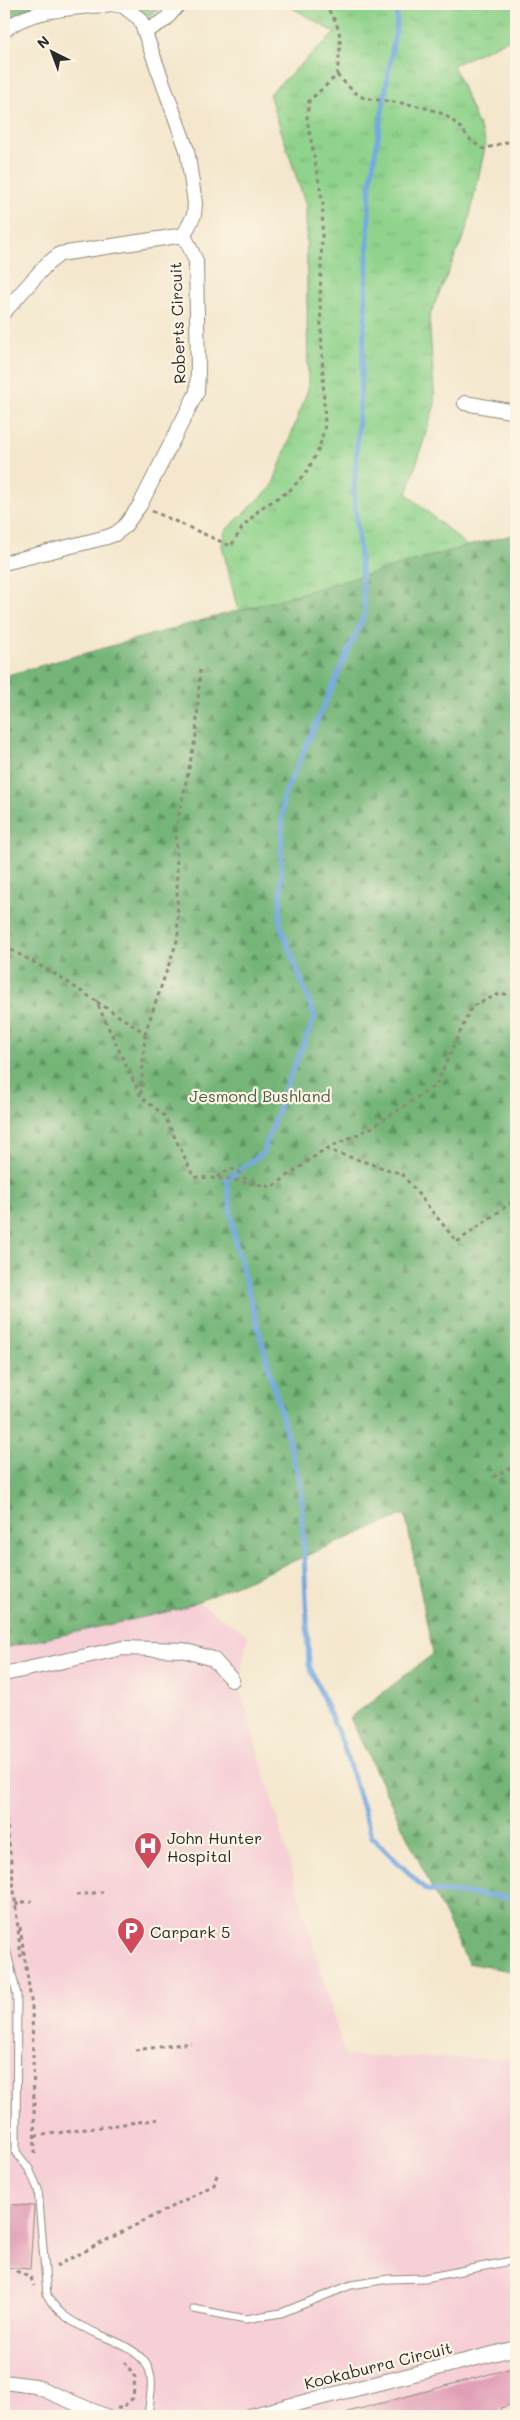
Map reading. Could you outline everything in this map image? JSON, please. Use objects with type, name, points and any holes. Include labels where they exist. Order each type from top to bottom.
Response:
[{"type":"street","points":[[4,32],[25,18],[41,13],[111,4],[133,12],[140,19],[146,31],[187,150],[196,203],[194,215],[184,235],[60,254],[47,264],[4,312]]},
{"type":"street","points":[[146,31],[165,20],[178,4]]},
{"type":"street","name":"Roberts Circuit","points":[[4,563],[116,534],[128,522],[140,505],[197,392],[196,261],[184,235]]},
{"type":"street","points":[[465,403],[516,412]]},
{"type":"street","points":[[4,1674],[123,1648],[183,1650],[213,1659],[232,1680]]},
{"type":"street","name":"Kookaburra Circuit","points":[[249,2416],[516,2348]]},
{"type":"street","points":[[4,2382],[35,2386],[110,2412]]},
{"type":"lane","points":[[4,1940],[18,1994],[16,2152],[29,2169],[38,2189],[47,2294],[62,2314],[138,2354],[148,2368],[151,2383],[148,2416]]},
{"type":"lane","points":[[194,2309],[246,2319],[282,2313],[351,2285],[389,2279],[425,2278],[516,2260]]},
{"type":"path","points":[[140,505],[231,546],[242,528],[261,508],[289,491],[306,473],[319,449],[326,425],[320,301],[322,204],[308,119],[309,101],[337,76],[340,38],[337,21],[324,4]]},
{"type":"path","points":[[337,76],[354,92],[364,98],[439,112],[454,121],[470,142],[484,149],[506,142],[516,146]]},
{"type":"path","points":[[141,1097],[145,1033],[178,938],[176,829],[196,735],[200,669]]},
{"type":"path","points":[[4,946],[54,974],[145,1033]]},
{"type":"path","points":[[96,1001],[141,1097],[164,1115],[194,1177],[248,1182],[272,1187],[325,1149],[371,1128],[436,1085],[472,1006],[502,993],[516,998]]},
{"type":"path","points":[[325,1149],[402,1174],[457,1242],[516,1199]]},
{"type":"path","points":[[216,1178],[228,1170],[236,1169],[248,1182]]},
{"type":"path","points":[[493,1477],[516,1465]]},
{"type":"path","points":[[4,1795],[28,2006],[28,2049]]},
{"type":"path","points":[[76,1895],[102,1892]]},
{"type":"path","points":[[16,1903],[32,1901]]},
{"type":"path","points":[[135,2050],[191,2043]]},
{"type":"path","points":[[34,2136],[160,2119]]},
{"type":"path","points":[[31,2278],[214,2185],[218,2170]]},
{"type":"path","points":[[16,2271],[31,2278],[35,2292]]},
{"type":"path","points":[[110,2412],[122,2408],[133,2398],[135,2377],[127,2364],[122,2360]]},
{"type":"shaded area","name":"John Hunter Hospital","points":[[4,1476],[248,1635],[239,1684],[345,2056],[516,2059],[516,2416],[4,2416]]},
{"type":"green space","points":[[4,4],[77,4],[4,27]]},
{"type":"green space","points":[[130,4],[167,4],[148,18]]},
{"type":"green space","points":[[286,4],[516,4],[516,36],[453,65],[486,143],[467,228],[429,317],[435,404],[407,494],[467,546],[238,611],[222,545],[225,531],[272,487],[308,389],[306,206],[269,94],[335,33]]},
{"type":"green space","name":"Jesmond Bushland","points":[[516,534],[516,1972],[468,1963],[350,1718],[433,1654],[405,1514],[180,1609],[4,1648],[4,676],[467,546]]},
{"type":"building","points":[[4,2204],[34,2206],[30,2269],[4,2267]]},
{"type":"building","points":[[516,2367],[516,2403],[500,2408],[502,2416],[348,2416],[348,2412]]},
{"type":"waterway","points":[[396,4],[397,21],[370,185],[365,320],[354,493],[365,613],[283,798],[280,924],[315,1017],[287,1084],[263,1153],[227,1179],[235,1242],[301,1487],[309,1665],[342,1742],[372,1837],[426,1890],[516,1898]]},
{"type":"place","name":"John Hunter Hospital","points":[[148,1870]]},
{"type":"place","name":"Carpark 5","points":[[131,1955]]}]
